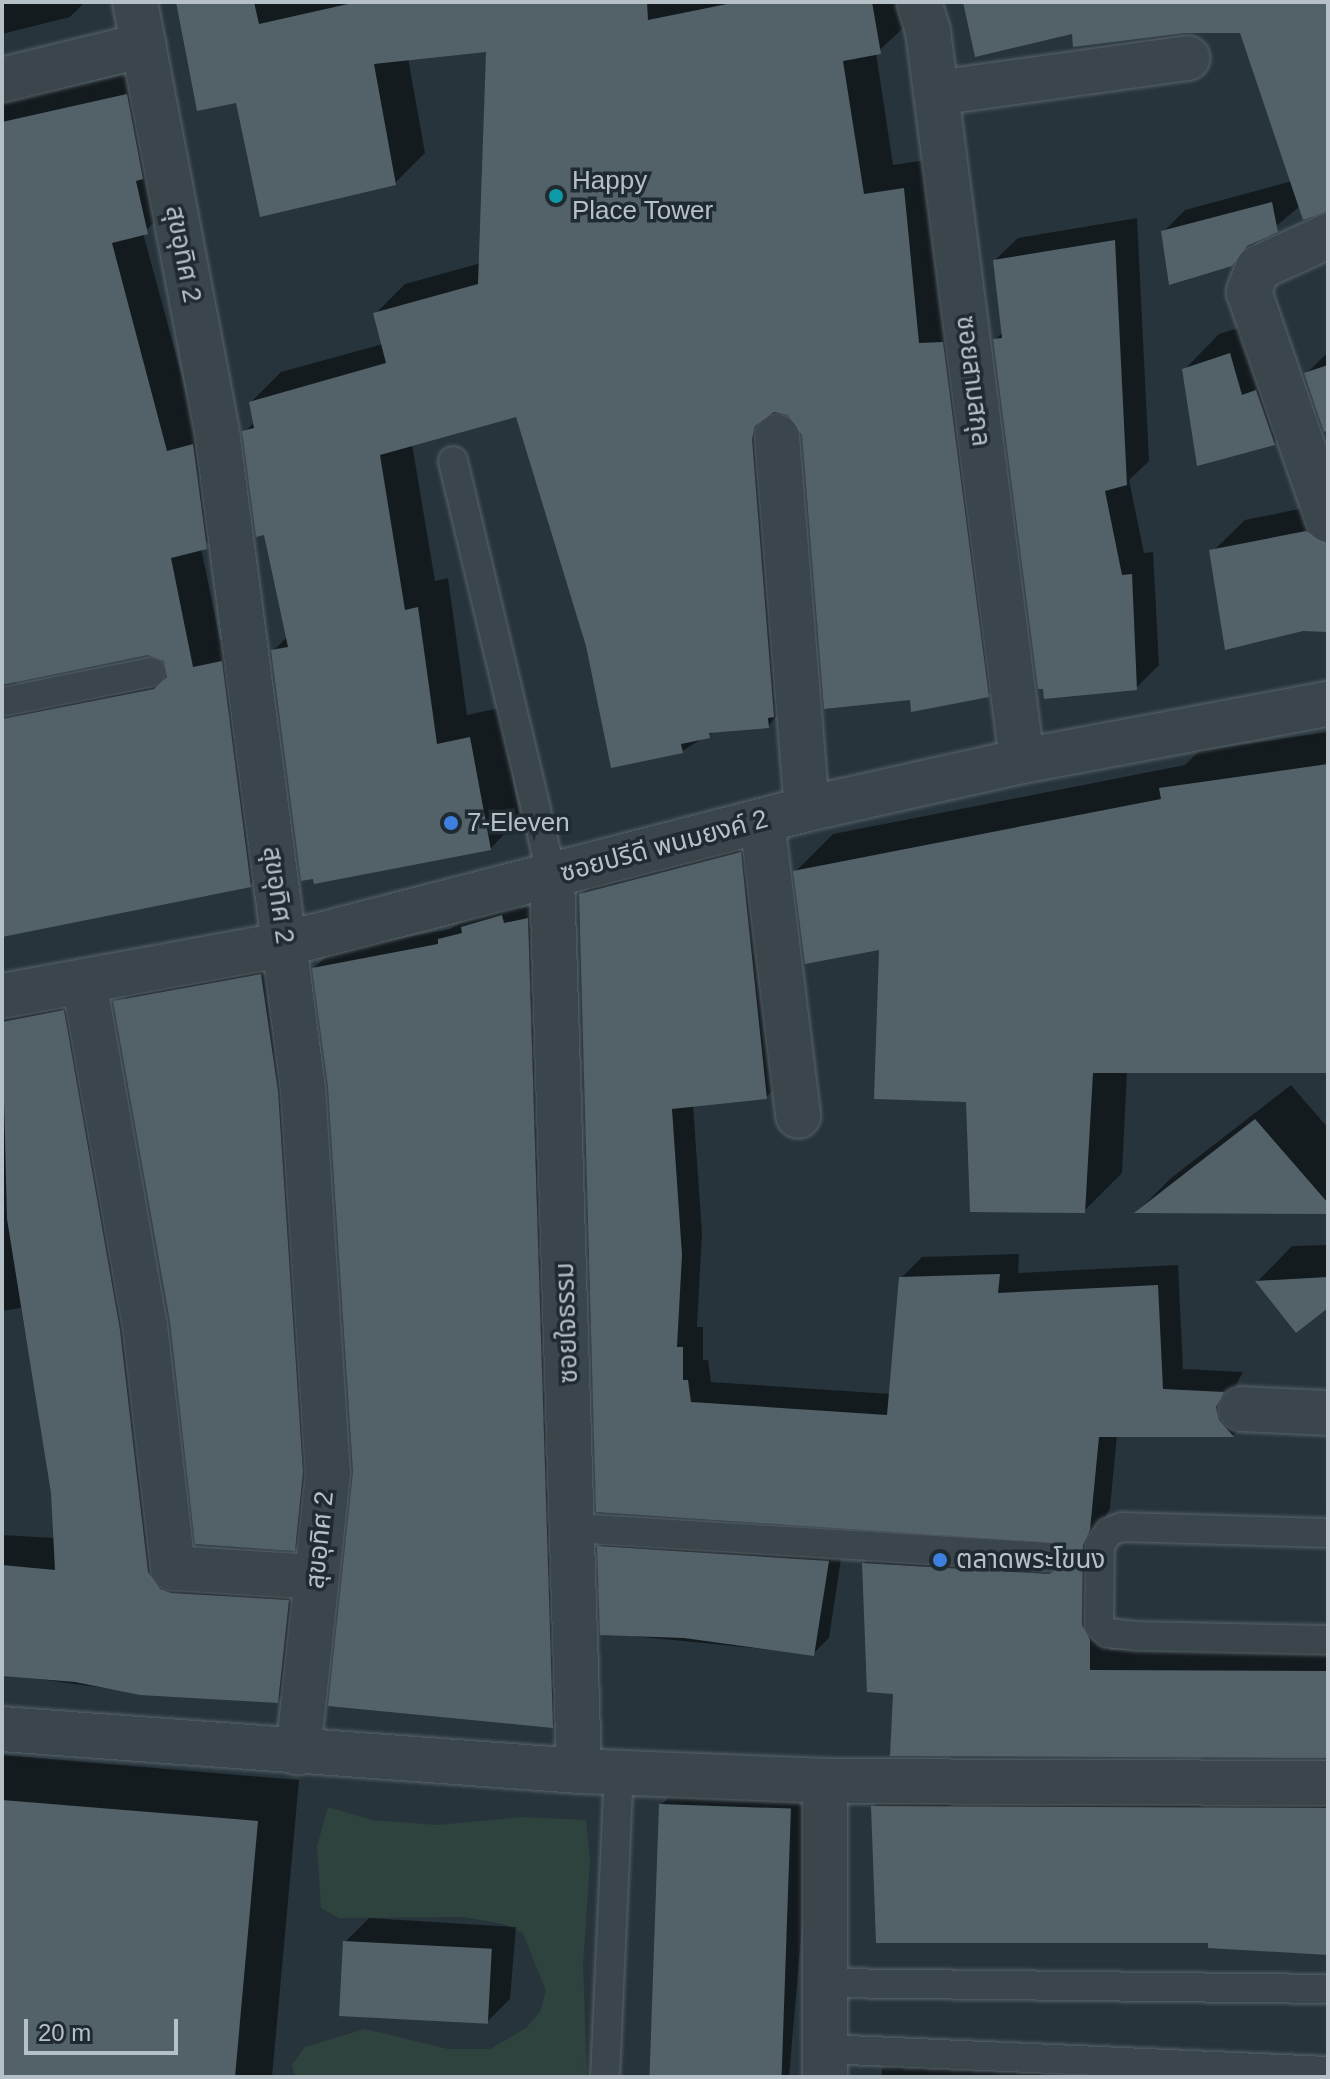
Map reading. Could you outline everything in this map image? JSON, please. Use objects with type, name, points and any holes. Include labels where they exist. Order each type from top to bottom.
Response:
[{"type":"street","name":"สุขอุทิศ 2","points":[[135,2],[218,439],[303,1089],[328,1473],[298,1752]]},
{"type":"street","name":"ซอยสามสกุล","points":[[919,2],[936,93],[1022,761]]},
{"type":"street","points":[[2,80],[144,45]]},
{"type":"street","points":[[936,93],[1188,58]]},
{"type":"street","points":[[1328,236],[1258,268],[1249,292],[1328,520]]},
{"type":"street","points":[[777,437],[807,809]]},
{"type":"street","name":"ซอยปรีดี พนมยงค์ 2","points":[[2,996],[285,944],[807,809],[1022,761],[1328,704]]},
{"type":"street","points":[[762,821],[798,1116]]},
{"type":"street","name":"ซอยใจธรรม","points":[[552,876],[574,1528],[599,1771]]},
{"type":"street","points":[[84,981],[145,1326],[173,1568],[316,1577]]},
{"type":"street","points":[[1241,1409],[1328,1413]]},
{"type":"street","points":[[2,1729],[298,1752],[599,1771],[825,1781],[1328,1783]]},
{"type":"street","points":[[824,2063],[825,1781]]},
{"type":"lane","points":[[453,461],[552,876]]},
{"type":"lane","points":[[2,702],[151,672]]},
{"type":"lane","points":[[1328,1533],[1122,1527],[1109,1532],[1100,1545],[1099,1625],[1108,1633],[1136,1636],[1328,1640]]},
{"type":"lane","points":[[574,1528],[1049,1557]]},
{"type":"lane","points":[[599,1771],[605,2077]]},
{"type":"lane","points":[[825,1983],[1328,1989]]},
{"type":"lane","points":[[824,2063],[1328,2071]]},
{"type":"green space","points":[[328,1807],[372,1820],[437,1825],[522,1817],[586,1820],[590,1862],[583,1964],[587,2077],[295,2077],[292,2065],[305,2047],[365,2029],[448,2049],[490,2049],[526,2028],[540,2012],[546,1991],[523,1933],[503,1924],[464,1917],[339,1918],[321,1908],[317,1846]]},
{"type":"building","points":[[176,2],[254,2],[259,24],[357,2],[647,2],[648,20],[737,2],[872,2],[881,54],[843,61],[864,194],[904,188],[919,343],[943,342],[989,697],[911,712],[910,700],[824,709],[802,435],[788,415],[774,412],[755,426],[752,439],[774,717],[768,718],[769,728],[709,733],[710,738],[681,744],[683,753],[611,768],[586,646],[516,417],[380,455],[405,610],[418,607],[437,744],[470,737],[491,850],[314,884],[313,879],[301,881],[271,650],[288,647],[264,535],[256,537],[242,431],[254,428],[249,402],[386,363],[373,313],[478,284],[486,52],[374,64],[396,185],[260,217],[236,103],[197,111]]},
{"type":"building","points":[[963,2],[1328,2],[1328,211],[1303,220],[1240,33],[1185,33],[1073,47],[1072,34],[975,57]]},
{"type":"building","points":[[127,94],[143,179],[136,181],[148,234],[112,243],[167,451],[193,444],[207,549],[171,558],[193,667],[222,661],[251,887],[2,937],[2,719],[154,689],[167,677],[164,661],[148,655],[2,685],[2,122]]},
{"type":"building","points":[[1272,202],[1278,232],[1247,246],[1232,266],[1169,285],[1161,231]]},
{"type":"building","points":[[1115,240],[1127,485],[1105,491],[1122,575],[1132,574],[1137,690],[1044,699],[1043,689],[1038,689],[993,339],[1002,338],[993,260]]},
{"type":"building","points":[[1230,353],[1242,395],[1256,390],[1275,445],[1197,466],[1182,369]]},
{"type":"building","points":[[1328,365],[1328,430],[1324,432],[1304,373]]},
{"type":"building","points":[[1306,531],[1328,544],[1328,632],[1303,631],[1225,650],[1209,550]]},
{"type":"building","points":[[1328,764],[1328,1073],[1093,1073],[1085,1213],[970,1212],[966,1102],[874,1099],[879,950],[805,964],[793,871],[1161,799],[1159,788]]},
{"type":"building","points":[[741,852],[767,1099],[672,1109],[682,1255],[677,1347],[683,1347],[683,1380],[688,1380],[691,1402],[887,1415],[899,1277],[1000,1274],[998,1293],[1158,1285],[1163,1389],[1224,1392],[1216,1407],[1219,1420],[1234,1437],[1099,1437],[1090,1530],[1083,1545],[1082,1625],[1090,1640],[1090,1670],[1328,1671],[1328,1758],[890,1756],[893,1694],[867,1692],[862,1563],[1049,1574],[1064,1566],[1066,1557],[1059,1543],[596,1512],[579,894]]},
{"type":"building","points":[[502,915],[504,923],[528,918],[553,1728],[328,1706],[353,1472],[328,1087],[312,968],[438,944],[438,939],[462,933],[461,927]]},
{"type":"building","points":[[261,974],[278,1091],[303,1472],[295,1551],[195,1544],[170,1322],[113,1001]]},
{"type":"building","points":[[64,1010],[120,1330],[148,1572],[160,1589],[171,1593],[289,1600],[278,1703],[140,1695],[75,1682],[2,1676],[2,1565],[55,1570],[51,1493],[7,1219],[2,1022]]},
{"type":"building","points":[[1255,1119],[1328,1203],[1328,1214],[1134,1213]]},
{"type":"building","points":[[1328,1277],[1328,1308],[1296,1333],[1255,1281]]},
{"type":"building","points":[[597,1546],[829,1561],[814,1656],[684,1638],[600,1635]]},
{"type":"building","points":[[2,1800],[258,1821],[235,2077],[2,2077]]},
{"type":"building","points":[[659,1804],[791,1809],[782,2077],[649,2077]]},
{"type":"building","points":[[871,1806],[1328,1808],[1328,1955],[1208,1948],[1208,1943],[876,1943]]},
{"type":"building","points":[[343,1941],[492,1949],[488,2024],[339,2016]]},
{"type":"place","name":"Happy Place Tower","points":[[556,196]]},
{"type":"place","name":"7-Eleven","points":[[451,823]]},
{"type":"place","name":"ตลาดพระโขนง","points":[[940,1560]]}]
